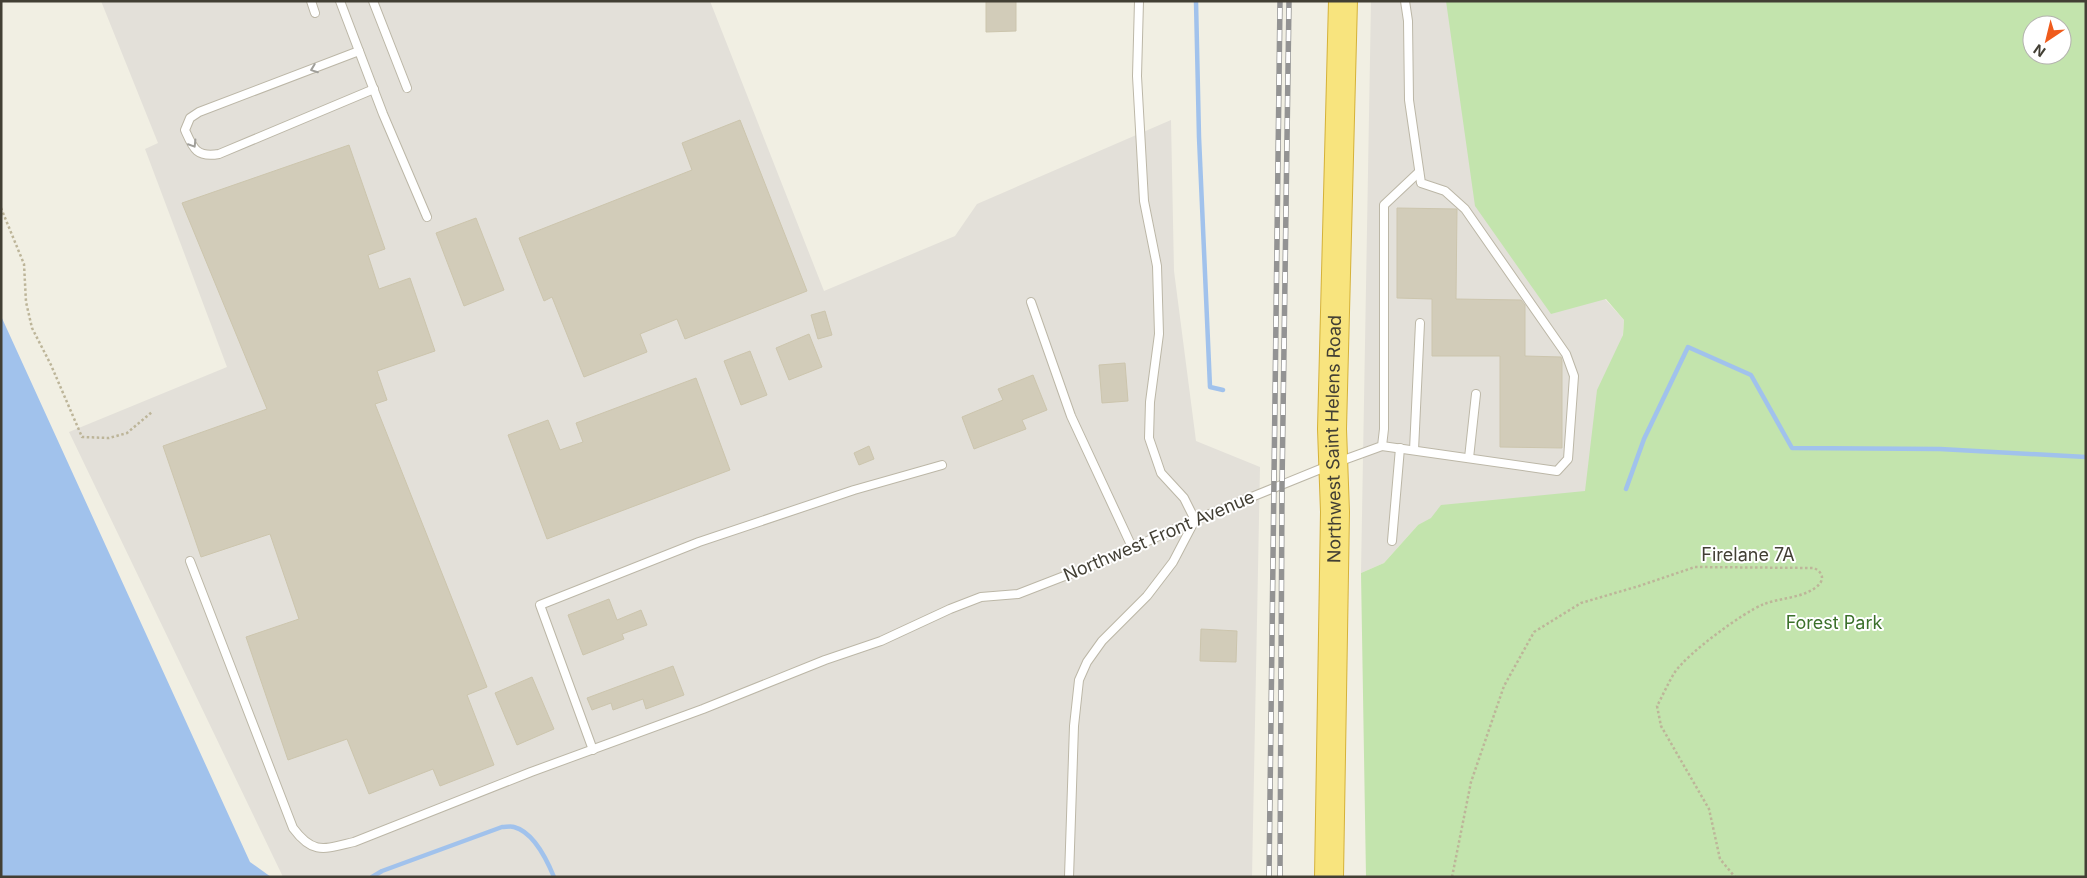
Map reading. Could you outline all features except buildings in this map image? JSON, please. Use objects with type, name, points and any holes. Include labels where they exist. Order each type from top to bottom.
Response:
[{"type":"highway","name":"Northwest Saint Helens Road","points":[[1329,877],[1335,512],[1332,429],[1343,1]]},
{"type":"lane","points":[[311,1],[315,13]]},
{"type":"lane","points":[[340,1],[427,217]]},
{"type":"lane","points":[[373,1],[407,88]]},
{"type":"lane","points":[[1069,877],[1074,726],[1079,680],[1087,662],[1102,641],[1147,596],[1173,562],[1195,520],[1184,498],[1160,474],[1148,438],[1158,334],[1158,276],[1144,201],[1137,76],[1140,1]]},
{"type":"lane","points":[[1405,1],[1408,21],[1409,100],[1421,183],[1445,191],[1465,209],[1566,354],[1574,376],[1568,459],[1557,470],[1382,446],[1384,429],[1384,205],[1419,172]]},
{"type":"lane","points":[[359,51],[199,112],[190,118],[185,130],[192,147],[199,153],[209,156],[219,154],[374,89]]},
{"type":"lane","points":[[1031,302],[1071,416],[1132,547]]},
{"type":"lane","points":[[1414,450],[1420,323]]},
{"type":"lane","points":[[1469,458],[1476,394]]},
{"type":"lane","name":"Northwest Front Avenue","points":[[190,561],[277,792],[293,828],[303,842],[315,847],[329,848],[354,842],[703,709],[825,660],[881,641],[981,597],[1018,594],[1334,463],[1382,446]]},
{"type":"lane","points":[[1392,541],[1400,448]]},
{"type":"lane","points":[[593,750],[540,605],[699,542],[854,490],[942,466]]},
{"type":"path","points":[[1,208],[24,264],[26,302],[32,328],[51,365],[82,437],[108,438],[126,434],[152,412]]},
{"type":"path","name":"Firelane 7A","points":[[1452,877],[1471,782],[1504,686],[1534,632],[1581,603],[1695,568],[1814,568],[1820,571],[1822,579],[1810,591],[1762,605],[1711,637],[1675,671],[1657,706],[1661,726],[1709,809],[1720,859],[1735,877]]},
{"type":"shaded area","points":[[101,1],[710,1],[824,291],[955,236],[977,204],[1171,120],[1174,271],[1196,441],[1260,467],[1252,877],[283,877],[69,432],[227,367],[145,149],[158,143]]},
{"type":"shaded area","points":[[1371,1],[1469,1],[1555,244],[1624,320],[1609,509],[1418,525],[1384,563],[1361,573]]},
{"type":"green space","name":"Forest Park","points":[[1446,1],[2086,1],[2086,877],[1366,877],[1361,573],[1384,563],[1418,525],[1431,518],[1441,505],[1585,491],[1597,390],[1623,335],[1624,320],[1606,299],[1551,314],[1475,206]]},
{"type":"water","points":[[1,316],[250,862],[271,877],[1,877]]},
{"type":"waterway","points":[[1196,1],[1199,137],[1210,387],[1223,390]]},
{"type":"waterway","points":[[1626,489],[1644,439],[1688,347],[1751,375],[1792,448],[1940,449],[2086,457]]},
{"type":"waterway","points":[[372,877],[382,871],[502,827],[514,827],[527,835],[543,855],[554,877]]},
{"type":"railway","points":[[1269,877],[1280,1]]},
{"type":"railway","points":[[1280,877],[1282,486],[1289,1]]}]
